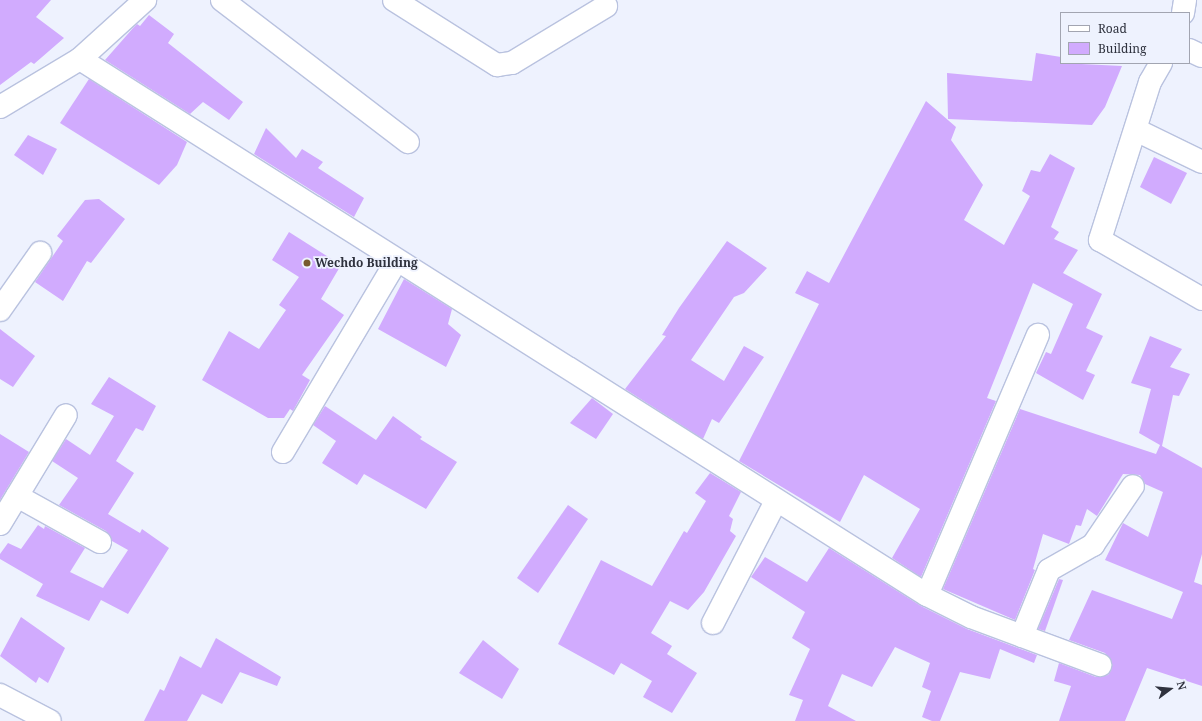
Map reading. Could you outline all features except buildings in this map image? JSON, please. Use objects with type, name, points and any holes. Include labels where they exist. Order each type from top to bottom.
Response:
[{"type":"street","points":[[0,107],[80,59],[145,0]]},
{"type":"street","points":[[222,0],[408,142]]},
{"type":"street","points":[[394,0],[497,64],[512,63],[606,6]]},
{"type":"street","points":[[1183,12],[1185,0]]},
{"type":"street","points":[[1190,50],[1202,56]]},
{"type":"street","points":[[80,59],[776,501],[927,595],[1022,636],[1100,665]]},
{"type":"street","points":[[1160,64],[1150,82],[1100,240],[1202,299]]},
{"type":"street","points":[[1136,130],[1202,162]]},
{"type":"street","points":[[0,310],[40,253]]},
{"type":"street","points":[[283,452],[397,260]]},
{"type":"street","points":[[927,595],[1038,335]]},
{"type":"street","points":[[0,524],[66,415]]},
{"type":"street","points":[[1022,636],[1049,570],[1093,545],[1133,486]]},
{"type":"street","points":[[17,496],[100,542]]},
{"type":"street","points":[[713,623],[776,501]]},
{"type":"street","points":[[0,695],[50,721]]},
{"type":"place","name":"Wechdo Building","points":[[307,263]]}]
